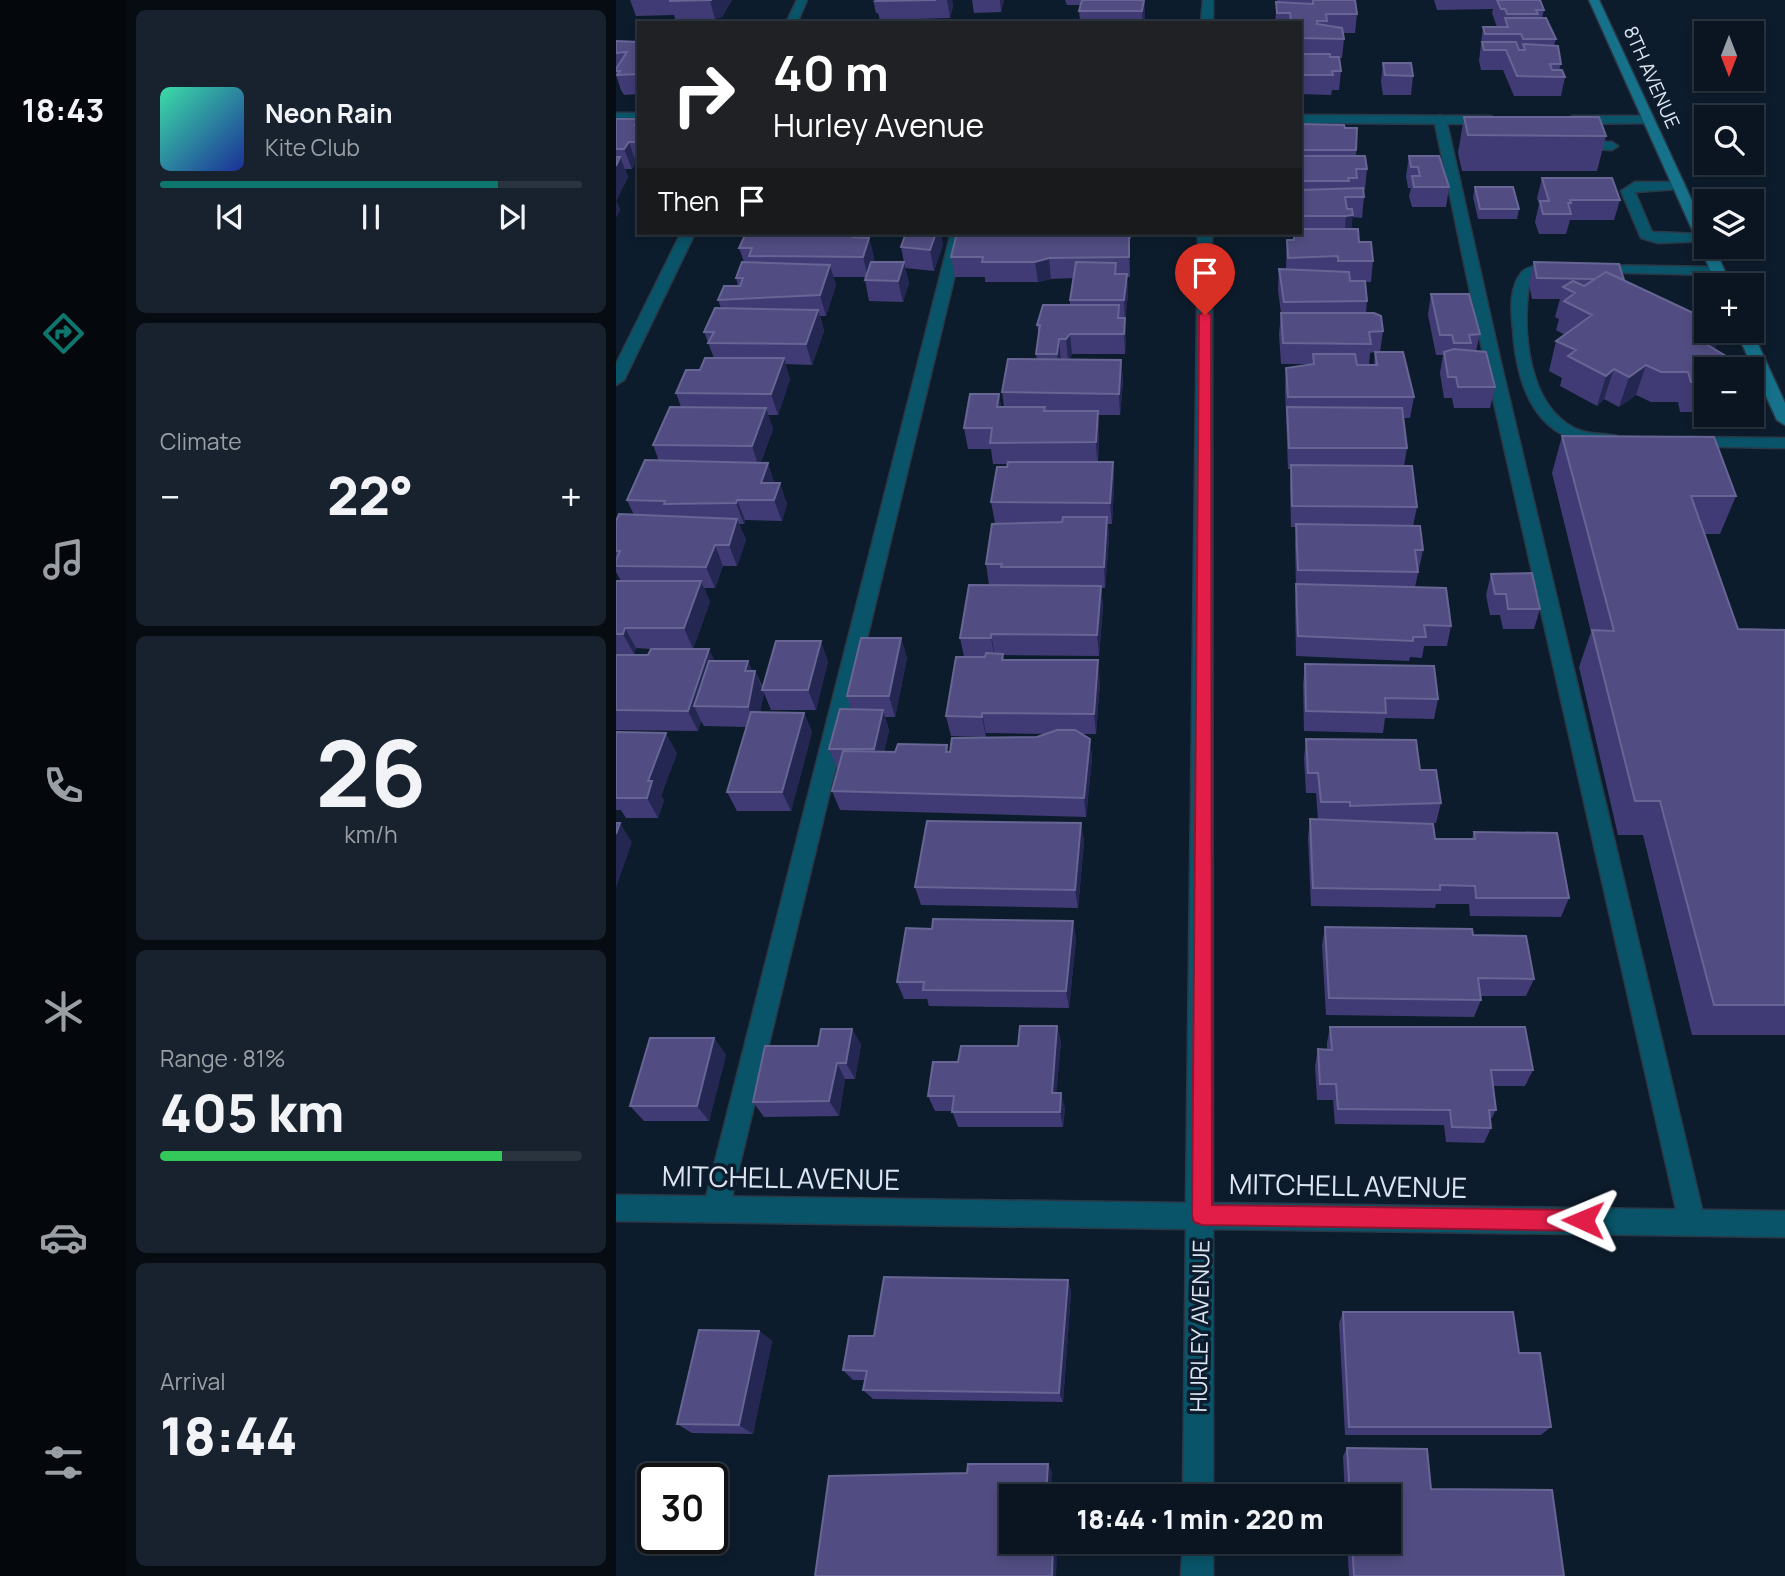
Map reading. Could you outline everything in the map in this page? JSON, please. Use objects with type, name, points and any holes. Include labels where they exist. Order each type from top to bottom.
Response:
[{"type":"main road","name":"8TH AVENUE","points":[[1594,0],[1694,220]]},
{"type":"main road","points":[[1750,343],[1785,420]]},
{"type":"street","points":[[792,21],[802,0]]},
{"type":"street","points":[[1207,21],[1208,0]]},
{"type":"street","points":[[616,117],[637,117]]},
{"type":"street","points":[[1302,119],[1505,120]]},
{"type":"street","points":[[1440,120],[1493,363],[1692,1222]]},
{"type":"street","points":[[1465,120],[1474,139]]},
{"type":"street","points":[[1559,120],[1648,120]]},
{"type":"street","points":[[1561,145],[1612,146]]},
{"type":"street","points":[[1678,185],[1635,186],[1628,191],[1646,234],[1658,239],[1694,238]]},
{"type":"street","points":[[616,380],[687,235]]},
{"type":"street","points":[[716,1209],[958,235]]},
{"type":"street","name":"HURLEY AVENUE","points":[[1198,1484],[1202,1215],[1205,235]]},
{"type":"street","points":[[1631,441],[1589,438],[1564,429],[1538,402],[1526,373],[1518,293],[1526,275],[1539,268],[1694,277]]},
{"type":"street","points":[[1671,442],[1785,443]]},
{"type":"street","name":"MITCHELL AVENUE","points":[[616,1208],[1785,1224]]},
{"type":"street","points":[[1198,1554],[1198,1576]]},
{"type":"building","points":[[1082,0],[1144,0],[1142,11],[1079,11]]},
{"type":"building","points":[[1313,0],[1355,0],[1357,14],[1326,14],[1327,21],[1317,21],[1317,24],[1342,28],[1344,39],[1302,38],[1302,21],[1284,21],[1291,20],[1290,13],[1277,13],[1276,2],[1313,4]]},
{"type":"building","points":[[1497,0],[1540,0],[1544,10],[1536,10],[1538,14],[1507,14]]},
{"type":"building","points":[[1505,18],[1546,18],[1556,39],[1523,39],[1521,34],[1485,34],[1483,27],[1508,27]]},
{"type":"building","points":[[616,41],[637,42],[637,74],[617,75],[620,71],[616,69],[627,52],[616,53]]},
{"type":"building","points":[[1482,42],[1516,42],[1519,50],[1525,50],[1523,44],[1558,46],[1561,64],[1550,64],[1552,70],[1562,70],[1565,77],[1517,76],[1506,50],[1484,50]]},
{"type":"building","points":[[1302,54],[1330,54],[1330,57],[1339,57],[1341,71],[1332,71],[1333,75],[1302,75]]},
{"type":"building","points":[[1383,63],[1411,63],[1413,76],[1385,75]]},
{"type":"building","points":[[1464,117],[1599,117],[1606,136],[1468,135]]},
{"type":"building","points":[[616,119],[637,119],[637,142],[629,142],[624,149],[616,149]]},
{"type":"building","points":[[1302,124],[1357,128],[1356,150],[1302,150]]},
{"type":"building","points":[[1302,156],[1365,156],[1367,169],[1356,169],[1357,178],[1348,178],[1349,181],[1302,181]]},
{"type":"building","points":[[1409,156],[1439,156],[1449,187],[1414,187],[1412,176],[1420,176],[1418,167],[1411,167]]},
{"type":"building","points":[[1542,178],[1612,178],[1620,200],[1570,200],[1571,203],[1568,203],[1571,214],[1543,214],[1540,201],[1549,201]]},
{"type":"building","points":[[1475,187],[1513,187],[1519,209],[1480,209]]},
{"type":"building","points":[[1363,188],[1364,197],[1345,197],[1347,209],[1352,209],[1353,215],[1302,216],[1302,190]]},
{"type":"building","points":[[1302,229],[1358,229],[1359,242],[1371,242],[1373,261],[1338,261],[1338,256],[1288,258],[1287,240],[1294,240],[1294,235],[1302,235]]},
{"type":"building","points":[[745,235],[854,235],[869,238],[863,257],[749,256],[752,248],[739,248]]},
{"type":"building","points":[[905,235],[935,235],[930,250],[901,247]]},
{"type":"building","points":[[956,235],[1129,235],[1129,257],[982,262],[983,257],[951,257]]},
{"type":"building","points":[[742,262],[830,265],[820,295],[718,300],[724,286],[740,286],[743,278],[736,278]]},
{"type":"building","points":[[871,262],[904,262],[898,281],[865,280]]},
{"type":"building","points":[[1076,262],[1116,263],[1115,274],[1127,274],[1124,300],[1070,300]]},
{"type":"building","points":[[1534,262],[1619,264],[1624,280],[1606,272],[1595,279],[1537,278]]},
{"type":"building","points":[[1279,269],[1349,272],[1350,281],[1365,281],[1367,301],[1284,302]]},
{"type":"building","points":[[1606,272],[1694,313],[1694,343],[1707,343],[1727,357],[1694,357],[1694,382],[1691,382],[1688,372],[1661,372],[1646,365],[1629,377],[1614,369],[1606,376],[1568,356],[1576,350],[1556,341],[1592,315],[1564,301],[1575,293],[1563,287],[1573,281],[1584,286]]},
{"type":"building","points":[[1431,294],[1469,294],[1480,334],[1469,335],[1471,343],[1454,343],[1452,335],[1440,335]]},
{"type":"building","points":[[1043,305],[1119,305],[1118,318],[1125,318],[1124,334],[1070,334],[1066,339],[1059,339],[1057,354],[1036,354],[1040,325],[1037,325]]},
{"type":"building","points":[[715,308],[818,310],[806,344],[708,343],[714,332],[704,332]]},
{"type":"building","points":[[1281,313],[1374,313],[1381,316],[1383,331],[1369,332],[1371,344],[1283,343]]},
{"type":"building","points":[[1454,349],[1486,352],[1495,387],[1458,387],[1456,377],[1448,377],[1444,352]]},
{"type":"building","points":[[1375,352],[1403,352],[1414,397],[1288,397],[1286,368],[1314,364],[1313,354],[1355,354],[1357,365],[1377,365]]},
{"type":"building","points":[[705,358],[784,358],[771,394],[676,393],[686,370],[700,370]]},
{"type":"building","points":[[1008,359],[1121,360],[1119,394],[1002,392]]},
{"type":"building","points":[[970,394],[999,394],[997,407],[1045,407],[1044,411],[1098,411],[1096,442],[990,443],[992,428],[964,428]]},
{"type":"building","points":[[670,407],[766,408],[752,446],[653,445]]},
{"type":"building","points":[[1287,407],[1402,408],[1407,448],[1289,448]]},
{"type":"building","points":[[1562,436],[1714,437],[1736,496],[1691,496],[1738,629],[1785,630],[1785,1005],[1714,1005],[1660,801],[1635,801],[1592,630],[1614,631]]},
{"type":"building","points":[[645,460],[768,463],[761,483],[780,483],[774,500],[664,504],[665,501],[627,500]]},
{"type":"building","points":[[1008,462],[1113,462],[1110,503],[991,502],[997,467],[1007,467]]},
{"type":"building","points":[[1291,465],[1412,466],[1417,507],[1292,506]]},
{"type":"building","points":[[619,514],[737,519],[729,545],[715,545],[706,567],[616,566],[620,551],[616,551],[616,521]]},
{"type":"building","points":[[1063,517],[1107,517],[1104,567],[1001,567],[1002,564],[986,564],[992,524],[1062,522]]},
{"type":"building","points":[[1296,524],[1420,526],[1423,550],[1415,550],[1418,572],[1298,570]]},
{"type":"building","points":[[1532,573],[1540,609],[1508,609],[1506,594],[1495,594],[1491,574]]},
{"type":"building","points":[[616,581],[701,581],[684,628],[625,628],[623,634],[616,634]]},
{"type":"building","points":[[1296,584],[1446,588],[1451,626],[1424,625],[1426,637],[1413,637],[1413,641],[1298,636]]},
{"type":"building","points":[[969,585],[1101,586],[1097,635],[991,634],[991,638],[960,638]]},
{"type":"building","points":[[861,638],[901,638],[889,696],[847,696]]},
{"type":"building","points":[[776,641],[821,641],[808,690],[762,690]]},
{"type":"building","points":[[651,649],[709,649],[688,711],[616,710],[616,655],[648,655]]},
{"type":"building","points":[[986,653],[1003,654],[1002,660],[1098,660],[1094,714],[982,713],[982,717],[946,716],[956,657],[985,657]]},
{"type":"building","points":[[709,661],[748,661],[745,671],[755,671],[748,707],[694,706]]},
{"type":"building","points":[[1305,664],[1434,666],[1438,699],[1385,698],[1386,713],[1306,711]]},
{"type":"building","points":[[840,709],[883,710],[874,749],[829,749]]},
{"type":"building","points":[[751,712],[804,713],[782,792],[727,792]]},
{"type":"building","points":[[1057,730],[1075,730],[1090,739],[1084,798],[832,791],[843,751],[895,752],[898,744],[947,745],[946,752],[950,752],[952,738],[1037,737]]},
{"type":"building","points":[[616,732],[666,733],[648,781],[652,781],[647,798],[616,798]]},
{"type":"building","points":[[1306,739],[1416,740],[1420,770],[1436,770],[1441,803],[1350,806],[1350,802],[1321,802],[1318,773],[1308,773]]},
{"type":"building","points":[[1310,819],[1433,824],[1435,839],[1475,839],[1474,832],[1557,833],[1569,898],[1476,898],[1475,886],[1440,885],[1440,890],[1313,888]]},
{"type":"building","points":[[927,821],[1081,823],[1075,890],[915,887]]},
{"type":"building","points":[[933,919],[1073,921],[1066,991],[923,990],[924,982],[897,982],[906,928],[932,929]]},
{"type":"building","points":[[1325,927],[1472,929],[1473,935],[1526,936],[1534,979],[1478,978],[1481,1000],[1329,998]]},
{"type":"building","points":[[1020,1026],[1057,1026],[1052,1093],[1061,1093],[1060,1112],[952,1112],[954,1096],[928,1096],[933,1062],[958,1062],[961,1046],[1018,1046]]},
{"type":"building","points":[[1330,1027],[1525,1027],[1533,1070],[1491,1070],[1496,1110],[1489,1110],[1491,1128],[1452,1127],[1450,1110],[1338,1109],[1336,1084],[1320,1084],[1318,1049],[1332,1050]]},
{"type":"building","points":[[821,1029],[852,1029],[846,1063],[837,1063],[829,1101],[753,1102],[765,1046],[818,1046]]},
{"type":"building","points":[[650,1038],[714,1038],[697,1106],[630,1106]]},
{"type":"building","points":[[884,1277],[1068,1280],[1059,1393],[863,1390],[867,1371],[843,1370],[849,1336],[874,1336]]},
{"type":"building","points":[[1343,1312],[1513,1312],[1519,1353],[1540,1353],[1551,1427],[1349,1427]]},
{"type":"building","points":[[699,1330],[759,1331],[739,1425],[677,1424]]},
{"type":"building","points":[[1347,1448],[1427,1449],[1431,1489],[1552,1490],[1564,1576],[1354,1576],[1353,1554],[1401,1554],[1401,1484],[1349,1484]]},
{"type":"building","points":[[968,1464],[1048,1464],[1047,1484],[999,1484],[999,1554],[1053,1554],[1052,1576],[815,1576],[829,1476],[967,1473]]},
{"type":"route","points":[[1205,315],[1202,1215],[1583,1220]]}]
